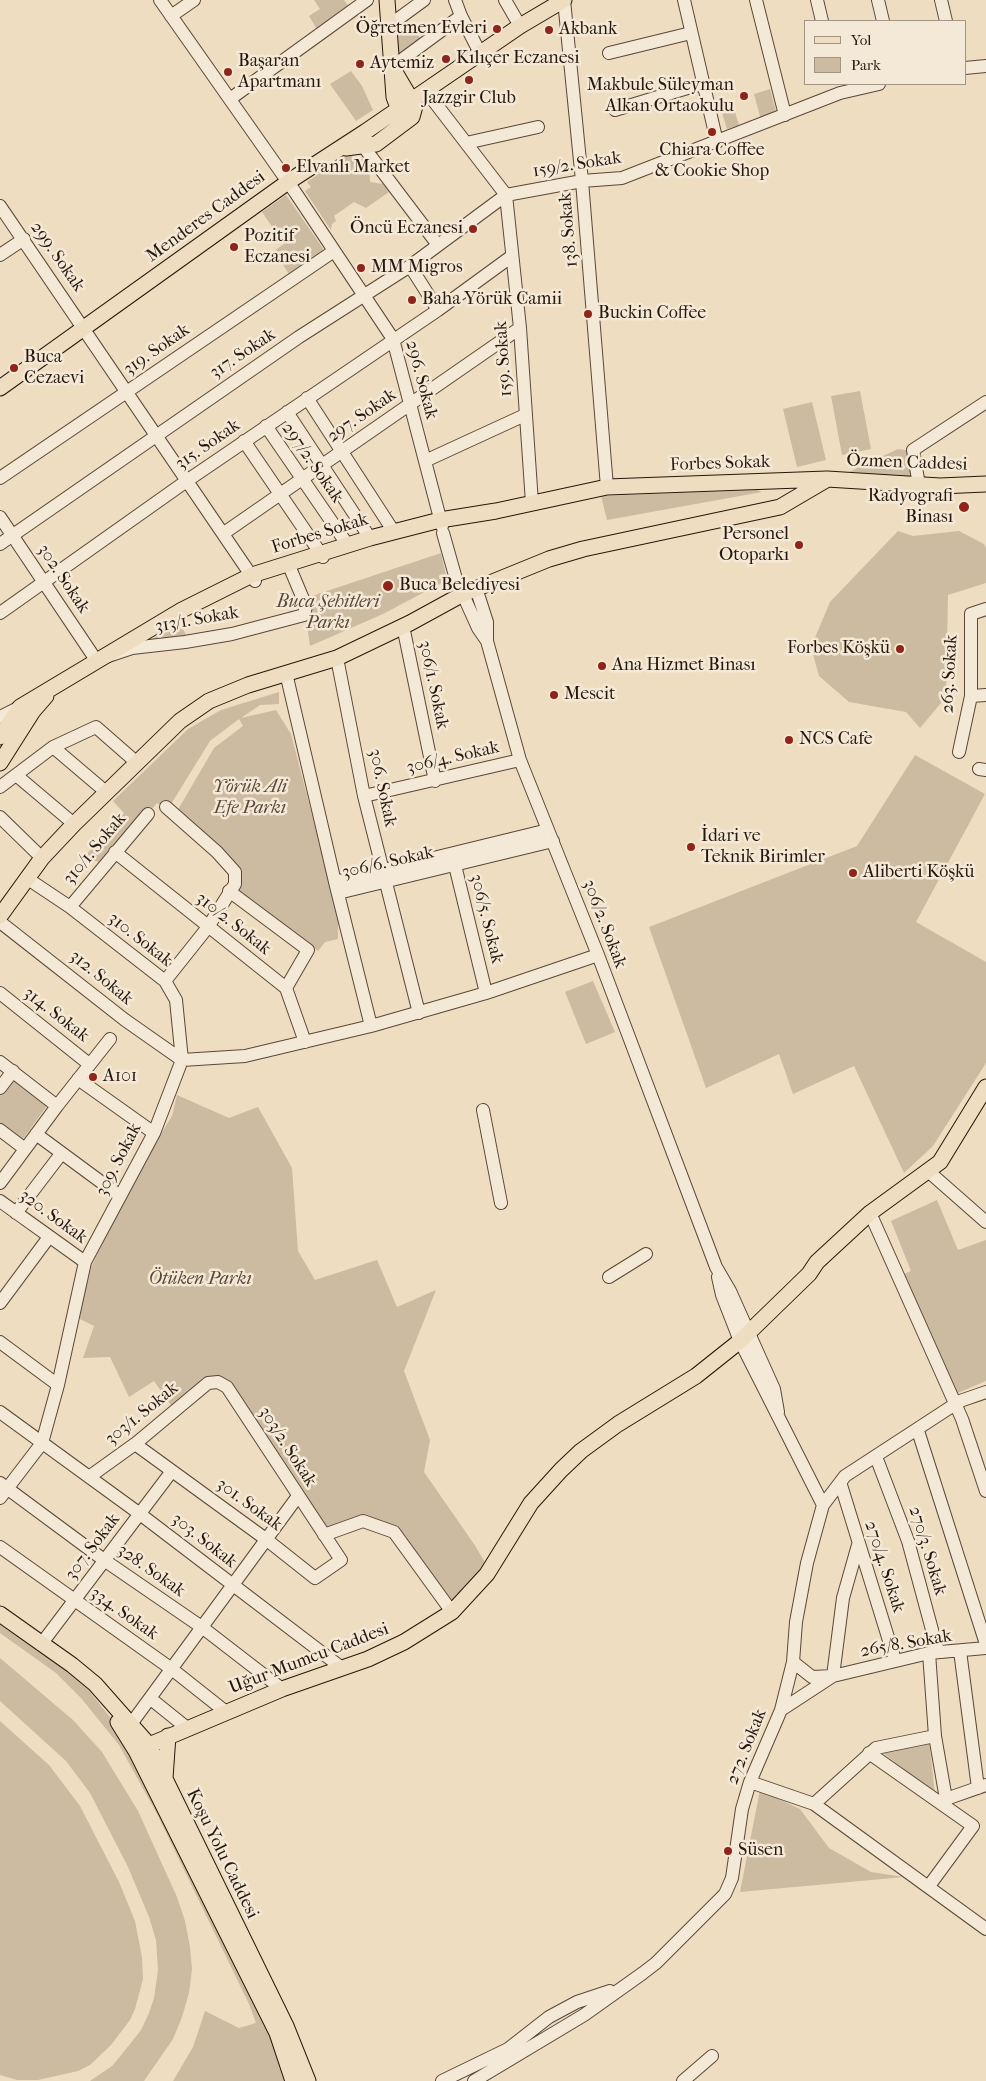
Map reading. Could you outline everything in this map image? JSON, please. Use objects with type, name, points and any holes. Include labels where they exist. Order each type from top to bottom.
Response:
[{"type":"main road","points":[[341,149],[376,144],[412,118],[415,106],[405,105],[392,67],[387,0]]},
{"type":"main road","name":"Menderes Caddesi","points":[[0,388],[288,182],[341,149],[520,26],[564,0]]},
{"type":"main road","points":[[0,916],[42,858],[74,824],[180,721],[209,701],[248,685],[337,658],[470,591],[549,559],[583,549],[780,507],[827,479]]},
{"type":"main road","name":"Forbes Sokak","points":[[3,743],[20,707],[96,660],[182,610],[254,578],[321,555],[496,511],[607,487],[827,479]]},
{"type":"main road","name":"Özmen Caddesi","points":[[827,479],[920,485],[986,484]]},
{"type":"main road","name":"Forbes Sokak","points":[[254,578],[290,568],[348,544],[394,532],[442,526]]},
{"type":"main road","points":[[0,762],[3,743],[54,687]]},
{"type":"main road","name":"Uğur Mumcu Caddesi","points":[[144,1751],[168,1736],[187,1728],[404,1642],[452,1612],[487,1574],[531,1504],[561,1470],[581,1451],[618,1424],[689,1380],[693,1371],[743,1335],[803,1269],[817,1262],[870,1212],[940,1162],[986,1087]]},
{"type":"main road","name":"Koşu Yolu Caddesi","points":[[0,1614],[72,1665],[95,1684],[165,1780],[286,2026],[308,2081]]},
{"type":"main road","points":[[165,1780],[168,1736]]},
{"type":"main road","name":"Koşu Yolu Caddesi","points":[[144,1751],[277,2033],[293,2081]]},
{"type":"street","name":"296. Sokak","points":[[160,0],[288,182],[393,339],[456,579],[470,591]]},
{"type":"street","points":[[171,16],[194,0]]},
{"type":"street","points":[[230,99],[367,0]]},
{"type":"street","points":[[388,27],[424,0]]},
{"type":"street","points":[[455,0],[460,16],[480,53]]},
{"type":"street","points":[[505,0],[520,26]]},
{"type":"street","name":"138. Sokak","points":[[564,0],[582,181],[607,487]]},
{"type":"street","points":[[684,0],[717,142]]},
{"type":"street","points":[[756,0],[785,114]]},
{"type":"street","points":[[817,0],[822,20]]},
{"type":"street","points":[[878,0],[883,20]]},
{"type":"street","points":[[941,0],[946,20]]},
{"type":"street","points":[[392,67],[460,16]]},
{"type":"street","points":[[609,53],[691,33]]},
{"type":"street","points":[[966,68],[986,66]]},
{"type":"street","points":[[615,110],[704,83]]},
{"type":"street","name":"159/2. Sokak","points":[[506,195],[582,181],[622,178],[785,114],[839,88],[869,85]]},
{"type":"street","points":[[426,91],[506,195]]},
{"type":"street","points":[[466,143],[538,127]]},
{"type":"street","points":[[363,146],[438,245]]},
{"type":"street","name":"317. Sokak","points":[[0,544],[157,434],[364,294],[410,266],[506,195]]},
{"type":"street","name":"159. Sokak","points":[[506,195],[520,328],[524,415],[532,503]]},
{"type":"street","name":"299. Sokak","points":[[0,206],[254,578]]},
{"type":"street","points":[[0,255],[24,239]]},
{"type":"street","name":"319. Sokak","points":[[0,478],[334,251]]},
{"type":"street","name":"315. Sokak","points":[[0,614],[188,480],[438,310],[512,256]]},
{"type":"street","points":[[410,266],[438,310]]},
{"type":"street","name":"297. Sokak","points":[[224,533],[520,328]]},
{"type":"street","points":[[307,398],[394,532]]},
{"type":"street","points":[[920,485],[913,450],[986,402]]},
{"type":"street","points":[[287,412],[370,538]]},
{"type":"street","points":[[425,461],[524,415]]},
{"type":"street","name":"297/2. Sokak","points":[[266,426],[348,544]]},
{"type":"street","points":[[244,441],[321,555]]},
{"type":"street","name":"302. Sokak","points":[[0,517],[96,660]]},
{"type":"street","name":"313/1. Sokak","points":[[96,660],[132,648],[232,634],[304,615],[306,606],[290,568]]},
{"type":"street","name":"306/2. Sokak","points":[[470,591],[478,628],[486,641],[520,760],[598,955],[716,1267],[722,1295],[743,1335],[764,1392],[778,1412],[823,1506]]},
{"type":"street","name":"263. Sokak","points":[[959,752],[970,696],[971,614],[986,608]]},
{"type":"street","name":"306/1. Sokak","points":[[403,626],[435,781]]},
{"type":"street","name":"306. Sokak","points":[[337,658],[364,796],[419,1013]]},
{"type":"street","points":[[286,673],[371,1026]]},
{"type":"street","points":[[970,696],[986,695]]},
{"type":"street","name":"Forbes Sokak","points":[[0,718],[20,707]]},
{"type":"street","points":[[0,787],[53,748],[96,727],[136,762]]},
{"type":"street","points":[[53,748],[106,792]]},
{"type":"street","name":"306/4. Sokak","points":[[364,796],[520,760]]},
{"type":"street","points":[[16,774],[74,824]]},
{"type":"street","points":[[165,981],[208,928],[235,884],[235,872],[217,852],[166,807]]},
{"type":"street","name":"310/1. Sokak","points":[[70,907],[148,814]]},
{"type":"street","points":[[0,817],[42,858]]},
{"type":"street","name":"306/6. Sokak","points":[[337,888],[550,835]]},
{"type":"street","name":"310/2. Sokak","points":[[115,852],[208,928],[286,988]]},
{"type":"street","name":"306/5. Sokak","points":[[453,860],[486,993]]},
{"type":"street","name":"310. Sokak","points":[[28,879],[70,907],[165,981],[176,1000],[182,1060]]},
{"type":"street","points":[[229,892],[308,950],[286,988],[305,1042]]},
{"type":"street","name":"312. Sokak","points":[[0,922],[125,1020],[182,1060]]},
{"type":"street","points":[[182,1060],[245,1056],[371,1026],[486,993],[598,955]]},
{"type":"street","name":"314. Sokak","points":[[0,993],[90,1064]]},
{"type":"street","points":[[0,1182],[110,1039]]},
{"type":"street","name":"309. Sokak","points":[[3,1490],[42,1443],[58,1385],[85,1262],[154,1132],[182,1060]]},
{"type":"street","points":[[0,1062],[57,1106]]},
{"type":"street","points":[[0,1088],[13,1071]]},
{"type":"street","points":[[78,1079],[154,1132]]},
{"type":"street","points":[[483,1110],[501,1203]]},
{"type":"street","points":[[0,1130],[26,1149]]},
{"type":"street","points":[[36,1134],[120,1196]]},
{"type":"street","points":[[16,1213],[61,1154]]},
{"type":"street","points":[[928,1171],[986,1222]]},
{"type":"street","name":"320. Sokak","points":[[0,1201],[85,1262]]},
{"type":"street","points":[[870,1212],[956,1409],[986,1491]]},
{"type":"street","points":[[0,1303],[49,1238]]},
{"type":"street","points":[[610,1277],[646,1254]]},
{"type":"street","points":[[0,1342],[58,1385]]},
{"type":"street","name":"303/1. Sokak","points":[[89,1477],[135,1444],[208,1383],[218,1382]]},
{"type":"street","name":"303/2. Sokak","points":[[218,1382],[227,1387],[341,1560]]},
{"type":"street","points":[[956,1409],[986,1392]]},
{"type":"street","points":[[956,1409],[986,1401]]},
{"type":"street","name":"272. Sokak","points":[[841,1485],[956,1409]]},
{"type":"street","name":"272. Sokak","points":[[474,2081],[508,2049],[549,2017],[577,2002],[624,1987],[656,1963],[724,1894],[732,1878],[742,1809],[750,1782],[781,1710],[793,1662],[796,1622],[802,1588],[823,1506],[841,1485],[845,1476],[956,1409]]},
{"type":"street","name":"303. Sokak","points":[[0,1412],[140,1514],[342,1668]]},
{"type":"street","points":[[920,1434],[986,1644]]},
{"type":"street","name":"301. Sokak","points":[[135,1444],[267,1540],[315,1578],[341,1560]]},
{"type":"street","name":"270/3. Sokak","points":[[878,1462],[908,1541],[934,1652],[935,1736],[944,1801]]},
{"type":"street","name":"307. Sokak","points":[[42,1643],[172,1471]]},
{"type":"street","name":"270/4. Sokak","points":[[841,1485],[858,1546],[895,1660]]},
{"type":"street","name":"328. Sokak","points":[[3,1490],[203,1628],[282,1689]]},
{"type":"street","points":[[127,1726],[173,1670],[298,1496]]},
{"type":"street","points":[[324,1535],[363,1521],[394,1532],[452,1612]]},
{"type":"street","points":[[833,1676],[843,1598],[858,1546]]},
{"type":"street","name":"334. Sokak","points":[[0,1547],[173,1670],[226,1712]]},
{"type":"street","name":"265/8. Sokak","points":[[793,1662],[812,1677],[833,1676],[934,1652],[986,1648]]},
{"type":"street","points":[[944,1801],[982,1786],[960,1651]]},
{"type":"street","name":"265/8. Sokak","points":[[781,1710],[833,1676]]},
{"type":"street","points":[[151,1699],[187,1728]]},
{"type":"street","points":[[814,1804],[876,1748],[935,1736]]},
{"type":"street","points":[[869,1753],[944,1801],[973,1826],[929,1886]]},
{"type":"street","points":[[750,1782],[814,1804],[986,1929]]},
{"type":"street","points":[[683,2081],[712,2056]]},
{"type":"street","name":"272. Sokak","points":[[442,2081],[491,2064]]},
{"type":"green space","points":[[314,0],[344,0],[350,8],[318,31],[309,16],[320,9]]},
{"type":"green space","points":[[406,19],[420,38],[396,56],[394,28]]},
{"type":"green space","points":[[351,71],[362,86],[373,110],[356,121],[330,84]]},
{"type":"green space","points":[[770,89],[777,115],[761,120],[754,94]]},
{"type":"green space","points":[[733,106],[739,125],[727,129],[721,110]]},
{"type":"green space","points":[[347,154],[359,160],[364,158],[369,166],[370,182],[383,184],[389,192],[366,208],[354,202],[334,216],[336,221],[332,224],[331,230],[305,191],[311,187],[307,182]]},
{"type":"green space","points":[[286,195],[324,250],[289,274],[274,251],[284,244],[262,212]]},
{"type":"green space","points":[[860,391],[871,449],[842,455],[831,396]]},
{"type":"green space","points":[[812,402],[826,460],[797,467],[783,409]]},
{"type":"green space","points":[[898,449],[912,451],[914,477],[849,472]]},
{"type":"green space","points":[[757,490],[762,492],[607,520],[601,496]]},
{"type":"green space","points":[[898,531],[913,536],[959,531],[984,544],[986,548],[986,583],[948,595],[946,697],[920,728],[906,712],[849,702],[819,676],[811,647],[830,602]]},
{"type":"green space","name":"Buca Şehitleri Parkı","points":[[441,553],[447,580],[383,614],[310,646],[303,599]]},
{"type":"green space","points":[[180,623],[188,639],[144,644]]},
{"type":"green space","name":"Yörük Ali Efe Parkı","points":[[279,692],[279,704],[260,705],[241,718],[276,710],[291,734],[338,915],[338,939],[325,942],[318,951],[239,892],[241,871],[221,849],[176,813],[214,748],[243,726],[239,719],[210,741],[168,809],[157,803],[105,864],[84,857],[124,813],[113,801],[188,729],[221,710]]},
{"type":"green space","points":[[915,755],[985,794],[916,922],[986,962],[986,1063],[933,1146],[904,1173],[854,1066],[793,1094],[779,1054],[706,1088],[649,927],[857,846]]},
{"type":"green space","points":[[593,981],[615,1032],[586,1044],[565,992]]},
{"type":"green space","points":[[13,1078],[49,1103],[23,1139],[0,1123],[0,1096]]},
{"type":"green space","name":"Ötüken Parkı","points":[[177,1095],[229,1118],[258,1107],[292,1168],[298,1251],[315,1280],[377,1260],[397,1307],[436,1290],[404,1371],[430,1440],[424,1472],[486,1564],[451,1604],[394,1532],[377,1523],[324,1535],[218,1382],[175,1411],[154,1381],[129,1397],[110,1357],[83,1358],[94,1326],[78,1318],[91,1267],[144,1161],[172,1116]]},
{"type":"green space","points":[[937,1200],[958,1250],[986,1240],[986,1381],[953,1395],[904,1274],[911,1271],[891,1221]]},
{"type":"green space","points":[[0,1623],[83,1683],[113,1721],[233,1948],[290,2081],[173,2081],[193,2047],[205,2011],[239,2028],[256,2023],[249,2004],[157,1814],[119,1745],[81,1698],[56,1673],[0,1633]]},
{"type":"green space","points":[[0,1658],[73,1720],[102,1752],[138,1811],[177,1897],[185,1921],[190,1947],[192,1969],[189,1993],[173,2039],[144,2081],[90,2081],[112,2066],[141,2030],[149,2013],[154,1998],[158,1970],[156,1940],[149,1917],[128,1867],[90,1793],[66,1761],[0,1701]]},
{"type":"green space","points":[[0,1721],[49,1765],[80,1806],[119,1882],[135,1921],[142,1957],[143,1979],[135,2009],[130,2020],[111,2045],[90,2065],[78,2071],[38,2080],[17,2080],[0,2075]]},
{"type":"green space","points":[[929,1741],[935,1794],[883,1753]]},
{"type":"green space","points":[[760,1790],[800,1809],[829,1848],[871,1872],[904,1877],[740,1892]]},
{"type":"place","name":"Öğretmen Evleri","points":[[497,29]]},
{"type":"place","name":"Akbank","points":[[549,30]]},
{"type":"place","name":"Kılıçer Eczanesi","points":[[446,59]]},
{"type":"place","name":"Aytemiz","points":[[360,64]]},
{"type":"place","name":"Başaran Apartmanı","points":[[228,72]]},
{"type":"place","name":"Jazzgir Club","points":[[469,80]]},
{"type":"place","name":"Makbule Süleyman Alkan Ortaokulu","points":[[744,96]]},
{"type":"place","name":"Chiara Coffee & Cookie Shop","points":[[712,132]]},
{"type":"place","name":"Elvanlı Market","points":[[286,168]]},
{"type":"place","name":"Öncü Eczanesi","points":[[473,229]]},
{"type":"place","name":"Pozitif Eczanesi","points":[[234,247]]},
{"type":"place","name":"MM Migros","points":[[361,268]]},
{"type":"place","name":"Baha Yörük Camii","points":[[412,300]]},
{"type":"place","name":"Buckin Coffee","points":[[588,314]]},
{"type":"place","name":"Buca Cezaevi","points":[[14,368]]},
{"type":"place","name":"Radyografi Binası","points":[[964,507]]},
{"type":"place","name":"Personel Otoparkı","points":[[799,545]]},
{"type":"place","name":"Buca Belediyesi","points":[[388,586]]},
{"type":"place","name":"Forbes Köşkü","points":[[900,649]]},
{"type":"place","name":"Ana Hizmet Binası","points":[[602,666]]},
{"type":"place","name":"Mescit","points":[[554,695]]},
{"type":"place","name":"NCS Cafe","points":[[789,740]]},
{"type":"place","name":"İdari ve Teknik Birimler","points":[[691,847]]},
{"type":"place","name":"Aliberti Köşkü","points":[[853,873]]},
{"type":"place","name":"A101","points":[[93,1077]]},
{"type":"place","name":"Süsen","points":[[728,1851]]}]
